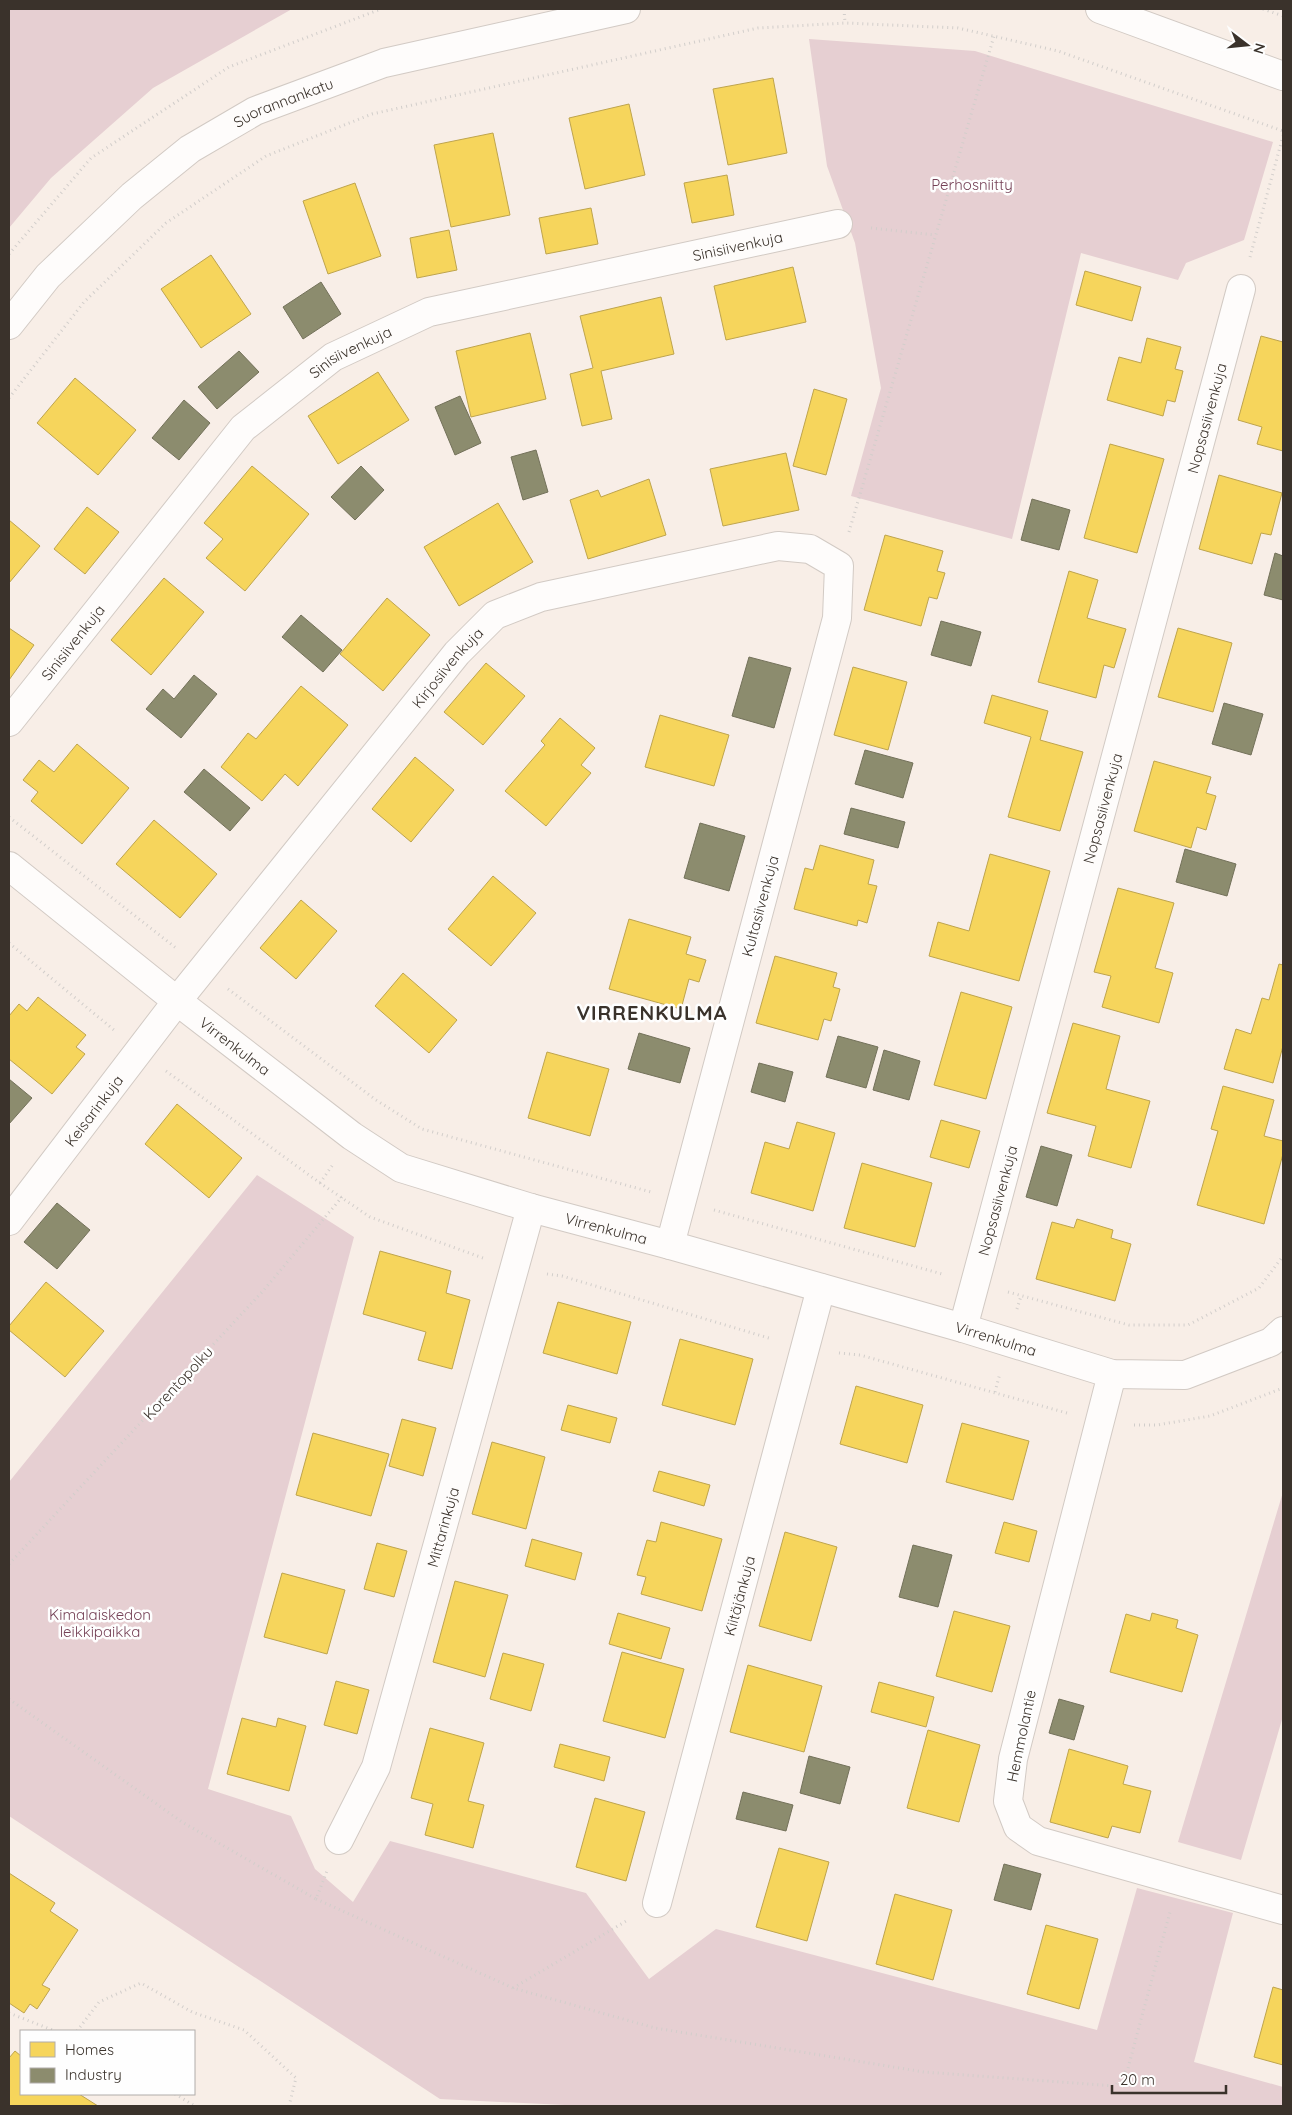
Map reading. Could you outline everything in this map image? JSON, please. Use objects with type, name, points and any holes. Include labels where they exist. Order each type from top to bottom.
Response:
[{"type":"street","name":"Suorannankatu","points":[[9,324],[48,276],[132,196],[190,150],[255,111],[384,63],[626,9]]},
{"type":"street","points":[[1100,9],[1283,76]]},
{"type":"street","name":"Sinisiivenkuja","points":[[9,722],[243,428],[333,357],[429,312],[838,224]]},
{"type":"street","name":"Nopsasiivenkuja","points":[[963,1328],[1241,289]]},
{"type":"street","name":"Kirjosiivenkuja","points":[[177,1000],[457,653],[495,615],[542,597],[778,546],[810,549],[839,566]]},
{"type":"street","name":"Kultasiivenkuja","points":[[670,1245],[837,618],[839,566]]},
{"type":"street","name":"Virrenkulma","points":[[9,866],[352,1136],[401,1168],[531,1208],[670,1245],[963,1328],[1112,1374],[1185,1375],[1271,1342],[1283,1331]]},
{"type":"street","name":"Keisarinkuja","points":[[9,1221],[177,1000]]},
{"type":"street","name":"Mittarinkuja","points":[[339,1840],[376,1767],[531,1208]]},
{"type":"street","name":"Kiitäjänkuja","points":[[657,1903],[821,1288]]},
{"type":"street","name":"Hemmolantie","points":[[1112,1374],[1012,1759],[1008,1801],[1018,1827],[1038,1841],[1283,1910]]},
{"type":"path","points":[[9,254],[91,158],[229,67],[381,9]]},
{"type":"path","points":[[844,9],[845,23]]},
{"type":"path","points":[[1263,9],[1283,16]]},
{"type":"path","points":[[9,398],[84,302],[166,223],[266,156],[372,114],[758,28],[845,23],[958,28],[1058,51],[1283,131]]},
{"type":"path","points":[[839,566],[994,36]]},
{"type":"path","points":[[1241,289],[1283,136]]},
{"type":"path","points":[[838,224],[935,235]]},
{"type":"path","points":[[9,817],[203,969],[376,1100],[422,1129],[1129,1326],[1188,1325],[1259,1288],[1283,1256]]},
{"type":"path","name":"Korentopolku","points":[[9,1564],[264,1291],[342,1197]]},
{"type":"path","points":[[9,1699],[182,1822],[316,1899],[513,1988],[655,2028],[924,2072],[1115,2086],[1128,2068],[1179,1881]]},
{"type":"path","points":[[316,1899],[339,1840]]},
{"type":"path","points":[[513,1988],[657,1903]]},
{"type":"path","points":[[78,2030],[99,2002],[141,1983],[192,2012],[244,2030],[296,2078],[289,2106]]},
{"type":"path","points":[[9,2013],[52,2030]]},
{"type":"path","points":[[177,2095],[195,2106]]},
{"type":"green space","points":[[9,9],[292,9],[153,88],[51,178],[9,228]]},
{"type":"green space","name":"Perhosniitty","points":[[809,39],[975,51],[1273,142],[1244,240],[1186,263],[1178,280],[1081,253],[1012,539],[851,496],[881,388],[855,243],[827,166]]},
{"type":"green space","name":"Kimalaiskedon leikkipaikka","points":[[257,1175],[354,1237],[208,1789],[291,1816],[315,1869],[353,1902],[390,1841],[586,1893],[649,1979],[716,1929],[1097,2030],[1137,1888],[1233,1913],[1194,2062],[1283,2087],[1283,2106],[585,2106],[440,2099],[9,1816],[9,1482]]},
{"type":"green space","points":[[1283,1492],[1283,1716],[1241,1860],[1178,1842]]},
{"type":"building: Homes","points":[[773,78],[787,153],[728,165],[713,89]]},
{"type":"building: Homes","points":[[629,104],[645,175],[585,189],[569,118]]},
{"type":"building: Homes","points":[[493,133],[510,215],[451,227],[434,145]]},
{"type":"building: Homes","points":[[727,175],[734,215],[692,223],[684,183]]},
{"type":"building: Homes","points":[[355,183],[381,256],[328,274],[303,201]]},
{"type":"building: Homes","points":[[591,208],[598,244],[546,254],[539,218]]},
{"type":"building: Homes","points":[[449,230],[457,270],[417,278],[410,238]]},
{"type":"building: Homes","points":[[211,255],[251,314],[201,348],[161,289]]},
{"type":"building: Homes","points":[[793,267],[806,322],[726,340],[714,286]]},
{"type":"building: Homes","points":[[1085,271],[1141,287],[1132,321],[1076,305]]},
{"type":"building: Homes","points":[[661,297],[674,354],[601,371],[612,419],[582,426],[570,374],[593,368],[580,316]]},
{"type":"building: Homes","points":[[530,333],[546,399],[471,417],[456,351]]},
{"type":"building: Homes","points":[[1261,336],[1283,342],[1283,451],[1257,444],[1262,427],[1238,420]]},
{"type":"building: Homes","points":[[1147,338],[1181,347],[1175,369],[1183,371],[1175,402],[1167,400],[1163,416],[1107,400],[1119,357],[1141,363]]},
{"type":"building: Homes","points":[[378,372],[409,420],[338,464],[308,416]]},
{"type":"building: Homes","points":[[75,378],[136,430],[98,475],[37,423]]},
{"type":"building: Homes","points":[[814,389],[847,399],[826,475],[793,466]]},
{"type":"building: Homes","points":[[1110,444],[1164,459],[1137,553],[1084,538]]},
{"type":"building: Homes","points":[[786,453],[799,510],[723,526],[710,469]]},
{"type":"building: Homes","points":[[252,466],[309,514],[245,591],[206,558],[223,539],[204,523]]},
{"type":"building: Homes","points":[[1219,475],[1282,493],[1271,535],[1261,533],[1252,564],[1199,549]]},
{"type":"building: Homes","points":[[649,479],[666,535],[588,559],[570,500],[598,490],[601,497]]},
{"type":"building: Homes","points":[[498,503],[533,562],[459,606],[424,547]]},
{"type":"building: Homes","points":[[87,507],[119,532],[85,574],[54,549]]},
{"type":"building: Homes","points":[[9,520],[40,546],[9,583]]},
{"type":"building: Homes","points":[[885,535],[943,551],[937,571],[945,573],[937,599],[929,597],[921,626],[864,610]]},
{"type":"building: Homes","points":[[1069,571],[1098,580],[1087,618],[1126,629],[1114,668],[1104,665],[1096,698],[1038,682]]},
{"type":"building: Homes","points":[[164,578],[204,612],[151,675],[111,640]]},
{"type":"building: Homes","points":[[387,598],[430,635],[383,691],[340,654]]},
{"type":"building: Homes","points":[[9,628],[34,645],[9,680]]},
{"type":"building: Homes","points":[[1178,628],[1232,643],[1213,712],[1158,697]]},
{"type":"building: Homes","points":[[486,663],[525,696],[483,745],[444,712]]},
{"type":"building: Homes","points":[[853,667],[907,682],[888,750],[834,735]]},
{"type":"building: Homes","points":[[301,686],[348,725],[298,786],[285,774],[262,801],[221,767],[248,733],[256,739]]},
{"type":"building: Homes","points":[[992,695],[1048,711],[1040,740],[1083,752],[1060,831],[1008,817],[1031,737],[984,723]]},
{"type":"building: Homes","points":[[660,715],[729,735],[714,786],[645,767]]},
{"type":"building: Homes","points":[[560,718],[595,748],[581,765],[591,773],[546,826],[505,791],[545,745],[541,741]]},
{"type":"building: Homes","points":[[77,744],[129,788],[82,844],[31,801],[38,792],[23,780],[39,760],[54,772]]},
{"type":"building: Homes","points":[[415,757],[454,790],[411,842],[372,809]]},
{"type":"building: Homes","points":[[1154,761],[1211,777],[1206,793],[1216,796],[1206,830],[1197,827],[1191,848],[1134,831]]},
{"type":"building: Homes","points":[[154,820],[217,874],[180,918],[116,864]]},
{"type":"building: Homes","points":[[820,845],[874,860],[868,884],[877,886],[867,923],[858,920],[857,926],[794,909],[805,868],[813,870]]},
{"type":"building: Homes","points":[[990,854],[1050,871],[1019,981],[929,956],[938,922],[969,931]]},
{"type":"building: Homes","points":[[493,876],[536,913],[491,966],[448,929]]},
{"type":"building: Homes","points":[[1118,888],[1174,903],[1155,968],[1173,973],[1159,1023],[1102,1007],[1111,976],[1094,972]]},
{"type":"building: Homes","points":[[301,900],[337,931],[296,979],[260,948]]},
{"type":"building: Homes","points":[[629,919],[691,937],[686,954],[706,960],[699,982],[689,979],[681,1009],[609,989]]},
{"type":"building: Homes","points":[[775,956],[837,973],[833,987],[840,989],[831,1021],[824,1019],[818,1040],[756,1023]]},
{"type":"building: Homes","points":[[1279,964],[1283,965],[1283,1046],[1273,1083],[1224,1069],[1236,1029],[1251,1034],[1262,998],[1269,1000]]},
{"type":"building: Homes","points":[[403,973],[457,1020],[429,1053],[375,1006]]},
{"type":"building: Homes","points":[[961,992],[1012,1007],[986,1099],[934,1085]]},
{"type":"building: Homes","points":[[38,997],[86,1035],[76,1047],[85,1054],[52,1094],[9,1059],[9,1016],[19,1004],[27,1011]]},
{"type":"building: Homes","points":[[1073,1023],[1120,1036],[1106,1089],[1150,1101],[1131,1168],[1088,1156],[1096,1126],[1047,1113]]},
{"type":"building: Homes","points":[[547,1052],[609,1069],[590,1136],[528,1118]]},
{"type":"building: Homes","points":[[1223,1086],[1274,1100],[1264,1136],[1283,1141],[1283,1154],[1264,1224],[1197,1205],[1218,1131],[1211,1129]]},
{"type":"building: Homes","points":[[177,1104],[242,1158],[209,1198],[145,1144]]},
{"type":"building: Homes","points":[[941,1120],[980,1131],[969,1168],[930,1157]]},
{"type":"building: Homes","points":[[797,1122],[835,1133],[813,1211],[751,1193],[765,1142],[789,1149]]},
{"type":"building: Homes","points":[[862,1163],[932,1183],[915,1247],[844,1228]]},
{"type":"building: Homes","points":[[1077,1219],[1113,1230],[1111,1238],[1131,1244],[1115,1301],[1036,1279],[1052,1222],[1074,1228]]},
{"type":"building: Homes","points":[[380,1251],[451,1271],[446,1293],[470,1300],[452,1369],[418,1360],[426,1332],[363,1314]]},
{"type":"building: Homes","points":[[46,1282],[104,1331],[65,1377],[9,1330],[9,1326]]},
{"type":"building: Homes","points":[[558,1302],[631,1322],[617,1374],[543,1353]]},
{"type":"building: Homes","points":[[680,1339],[753,1359],[735,1425],[662,1405]]},
{"type":"building: Homes","points":[[856,1386],[923,1405],[907,1463],[840,1444]]},
{"type":"building: Homes","points":[[568,1405],[617,1418],[610,1443],[561,1430]]},
{"type":"building: Homes","points":[[402,1419],[436,1428],[423,1476],[389,1466]]},
{"type":"building: Homes","points":[[962,1423],[1029,1441],[1013,1500],[946,1482]]},
{"type":"building: Homes","points":[[313,1433],[389,1454],[371,1516],[296,1495]]},
{"type":"building: Homes","points":[[492,1442],[545,1457],[526,1529],[472,1514]]},
{"type":"building: Homes","points":[[659,1471],[710,1485],[704,1506],[653,1491]]},
{"type":"building: Homes","points":[[661,1522],[722,1539],[702,1611],[641,1594],[646,1577],[637,1575],[647,1540],[656,1542]]},
{"type":"building: Homes","points":[[1004,1522],[1037,1531],[1029,1562],[995,1553]]},
{"type":"building: Homes","points":[[785,1532],[837,1547],[811,1641],[759,1626]]},
{"type":"building: Homes","points":[[532,1539],[582,1553],[575,1580],[525,1566]]},
{"type":"building: Homes","points":[[377,1543],[407,1551],[394,1597],[364,1589]]},
{"type":"building: Homes","points":[[282,1573],[345,1590],[327,1654],[264,1637]]},
{"type":"building: Homes","points":[[455,1581],[508,1595],[485,1677],[433,1662]]},
{"type":"building: Homes","points":[[954,1611],[1010,1626],[992,1692],[936,1676]]},
{"type":"building: Homes","points":[[618,1613],[670,1628],[661,1659],[609,1644]]},
{"type":"building: Homes","points":[[1152,1613],[1178,1620],[1176,1628],[1198,1635],[1182,1692],[1110,1672],[1126,1614],[1150,1621]]},
{"type":"building: Homes","points":[[622,1652],[684,1669],[665,1738],[603,1721]]},
{"type":"building: Homes","points":[[503,1653],[544,1664],[531,1711],[490,1699]]},
{"type":"building: Homes","points":[[748,1665],[822,1686],[804,1752],[730,1732]]},
{"type":"building: Homes","points":[[336,1681],[369,1690],[357,1734],[324,1725]]},
{"type":"building: Homes","points":[[879,1682],[934,1697],[926,1727],[871,1712]]},
{"type":"building: Homes","points":[[242,1718],[276,1727],[278,1718],[306,1726],[289,1791],[227,1774]]},
{"type":"building: Homes","points":[[430,1728],[484,1743],[468,1801],[484,1805],[473,1848],[425,1835],[433,1804],[411,1798]]},
{"type":"building: Homes","points":[[928,1730],[980,1745],[959,1822],[907,1808]]},
{"type":"building: Homes","points":[[560,1744],[610,1757],[604,1781],[554,1767]]},
{"type":"building: Homes","points":[[1069,1749],[1128,1766],[1123,1784],[1151,1791],[1140,1833],[1112,1826],[1108,1838],[1050,1822]]},
{"type":"building: Homes","points":[[595,1798],[645,1812],[626,1881],[576,1867]]},
{"type":"building: Homes","points":[[779,1848],[829,1862],[807,1941],[756,1927]]},
{"type":"building: Homes","points":[[9,1873],[55,1903],[50,1911],[78,1930],[42,1985],[50,1989],[37,2009],[30,2004],[24,2013],[9,2003]]},
{"type":"building: Homes","points":[[895,1894],[952,1910],[933,1980],[876,1964]]},
{"type":"building: Homes","points":[[1046,1925],[1098,1939],[1079,2009],[1027,1994]]},
{"type":"building: Homes","points":[[1273,1987],[1283,1990],[1283,2065],[1254,2057]]},
{"type":"building: Homes","points":[[15,2051],[20,2055],[20,2095],[81,2095],[98,2106],[9,2106],[9,2058]]},
{"type":"building: Industry","points":[[321,282],[341,314],[303,339],[283,307]]},
{"type":"building: Industry","points":[[239,351],[259,372],[217,409],[198,387]]},
{"type":"building: Industry","points":[[460,396],[481,443],[455,455],[435,407]]},
{"type":"building: Industry","points":[[184,400],[210,423],[179,460],[152,438]]},
{"type":"building: Industry","points":[[536,450],[548,492],[523,500],[511,457]]},
{"type":"building: Industry","points":[[361,466],[384,490],[355,520],[331,497]]},
{"type":"building: Industry","points":[[1032,499],[1070,510],[1059,550],[1021,540]]},
{"type":"building: Industry","points":[[1275,553],[1283,556],[1283,600],[1264,595]]},
{"type":"building: Industry","points":[[301,615],[342,650],[323,672],[282,637]]},
{"type":"building: Industry","points":[[941,621],[981,632],[971,666],[931,655]]},
{"type":"building: Industry","points":[[749,657],[791,668],[774,728],[732,716]]},
{"type":"building: Industry","points":[[194,675],[217,694],[181,738],[146,709],[163,689],[174,699]]},
{"type":"building: Industry","points":[[1224,703],[1263,714],[1251,755],[1212,744]]},
{"type":"building: Industry","points":[[865,750],[913,763],[903,798],[855,784]]},
{"type":"building: Industry","points":[[204,769],[250,808],[230,831],[184,792]]},
{"type":"building: Industry","points":[[851,808],[905,822],[898,848],[844,834]]},
{"type":"building: Industry","points":[[700,823],[745,836],[729,891],[684,878]]},
{"type":"building: Industry","points":[[1185,849],[1236,864],[1227,896],[1176,882]]},
{"type":"building: Industry","points":[[639,1033],[690,1048],[680,1083],[628,1069]]},
{"type":"building: Industry","points":[[838,1036],[878,1047],[866,1088],[826,1077]]},
{"type":"building: Industry","points":[[884,1050],[920,1061],[909,1100],[873,1090]]},
{"type":"building: Industry","points":[[759,1063],[793,1072],[785,1102],[751,1092]]},
{"type":"building: Industry","points":[[9,1079],[32,1098],[9,1124]]},
{"type":"building: Industry","points":[[1041,1146],[1072,1155],[1057,1206],[1026,1197]]},
{"type":"building: Industry","points":[[57,1203],[90,1230],[57,1269],[24,1242]]},
{"type":"building: Industry","points":[[913,1545],[952,1555],[938,1607],[899,1597]]},
{"type":"building: Industry","points":[[1059,1699],[1084,1706],[1074,1740],[1049,1733]]},
{"type":"building: Industry","points":[[809,1756],[850,1767],[840,1804],[800,1793]]},
{"type":"building: Industry","points":[[743,1792],[793,1805],[786,1831],[736,1819]]},
{"type":"building: Industry","points":[[1004,1864],[1041,1874],[1031,1910],[994,1900]]},
{"type":"district","name":"VIRRENKULMA","points":[[652,1012]]}]
